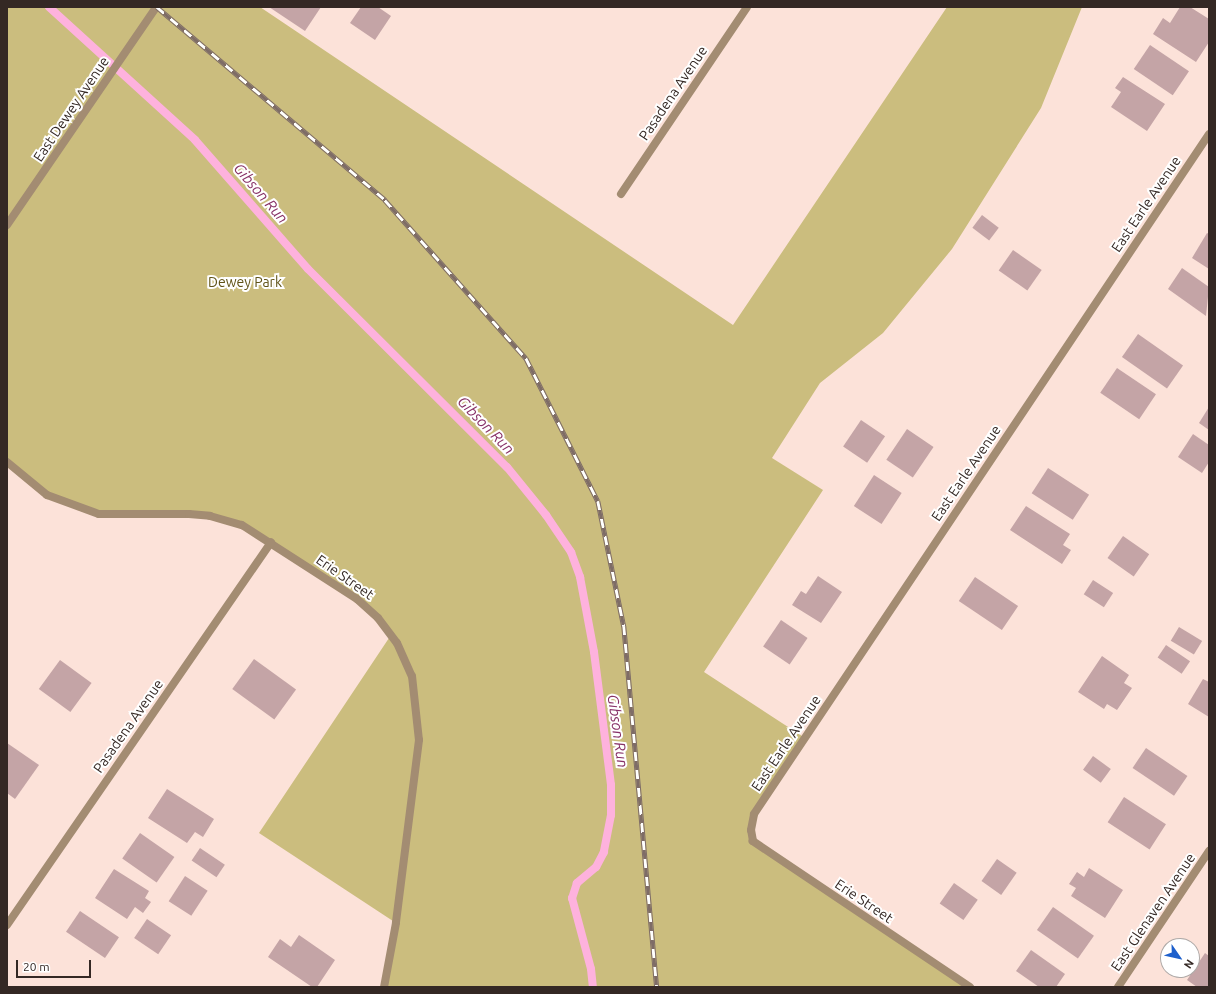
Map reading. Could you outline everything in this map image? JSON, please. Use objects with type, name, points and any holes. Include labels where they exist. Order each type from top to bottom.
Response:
[{"type":"street","name":"East Dewey Avenue","points":[[7,226],[156,7]]},
{"type":"street","name":"Pasadena Avenue","points":[[621,194],[747,7]]},
{"type":"street","name":"East Earle Avenue","points":[[751,830],[759,807],[1209,134]]},
{"type":"street","name":"Erie Street","points":[[7,462],[47,495],[87,510],[127,516],[210,516],[242,525],[271,542],[357,599],[378,618],[397,643],[412,676],[419,740],[396,923],[384,987]]},
{"type":"street","name":"Pasadena Avenue","points":[[7,925],[271,542]]},
{"type":"street","name":"Erie Street","points":[[751,830],[753,841],[766,851],[970,987]]},
{"type":"street","name":"East Glenaven Avenue","points":[[1118,987],[1209,851]]},
{"type":"green space","name":"Dewey Park","points":[[7,7],[260,7],[733,325],[947,7],[1082,7],[1041,108],[952,249],[883,333],[820,383],[772,458],[823,490],[704,672],[805,738],[754,814],[753,841],[970,987],[384,987],[396,923],[259,833],[391,635],[357,599],[232,522],[210,516],[99,514],[47,495],[7,462]]},
{"type":"building","points":[[269,7],[321,7],[305,31]]},
{"type":"building","points":[[361,7],[378,7],[391,16],[375,40],[350,23]]},
{"type":"building","points":[[1180,7],[1190,7],[1209,19],[1209,42],[1196,62],[1153,34],[1163,18],[1170,23]]},
{"type":"building","points":[[1150,45],[1189,71],[1173,95],[1134,69]]},
{"type":"building","points":[[1123,77],[1165,104],[1147,131],[1111,107],[1121,92],[1115,88]]},
{"type":"building","points":[[982,215],[999,228],[989,240],[972,228]]},
{"type":"building","points":[[1207,233],[1209,234],[1209,269],[1192,258]]},
{"type":"building","points":[[1013,250],[1042,270],[1027,291],[999,270]]},
{"type":"building","points":[[1182,268],[1209,287],[1206,316],[1168,289]]},
{"type":"building","points":[[1138,334],[1183,366],[1167,388],[1122,357]]},
{"type":"building","points":[[1117,368],[1156,394],[1139,419],[1100,393]]},
{"type":"building","points":[[1209,407],[1209,430],[1199,423]]},
{"type":"building","points":[[861,420],[885,436],[867,463],[843,447]]},
{"type":"building","points":[[907,429],[934,447],[913,478],[886,460]]},
{"type":"building","points":[[1193,434],[1209,445],[1209,462],[1202,473],[1178,457]]},
{"type":"building","points":[[1048,468],[1089,495],[1073,520],[1032,493]]},
{"type":"building","points":[[874,475],[902,493],[882,524],[854,506]]},
{"type":"building","points":[[1026,506],[1070,534],[1063,545],[1071,550],[1062,564],[1010,530]]},
{"type":"building","points":[[1123,536],[1149,554],[1134,576],[1108,558]]},
{"type":"building","points":[[818,576],[842,592],[821,623],[792,605],[801,591],[806,594]]},
{"type":"building","points":[[975,577],[1018,606],[1002,630],[959,601]]},
{"type":"building","points":[[1093,580],[1113,593],[1104,607],[1084,594]]},
{"type":"building","points":[[781,620],[808,638],[790,664],[763,647]]},
{"type":"building","points":[[1179,627],[1202,641],[1194,655],[1171,641]]},
{"type":"building","points":[[1166,645],[1190,661],[1182,674],[1158,657]]},
{"type":"building","points":[[1102,656],[1129,675],[1124,683],[1132,688],[1117,710],[1107,704],[1104,709],[1078,692]]},
{"type":"building","points":[[254,659],[296,690],[274,719],[232,689]]},
{"type":"building","points":[[60,660],[92,683],[70,712],[39,689]]},
{"type":"building","points":[[1203,679],[1209,682],[1209,717],[1188,704]]},
{"type":"building","points":[[7,743],[39,765],[15,799],[7,793]]},
{"type":"building","points":[[1146,748],[1187,776],[1174,796],[1133,768]]},
{"type":"building","points":[[1093,756],[1111,769],[1101,783],[1083,770]]},
{"type":"building","points":[[167,789],[214,819],[203,837],[195,832],[187,843],[148,818]]},
{"type":"building","points":[[1124,797],[1166,824],[1150,849],[1108,822]]},
{"type":"building","points":[[140,833],[174,857],[157,882],[122,858]]},
{"type":"building","points":[[200,848],[225,865],[216,877],[192,860]]},
{"type":"building","points":[[997,859],[1017,873],[1001,895],[982,881]]},
{"type":"building","points":[[1089,868],[1123,890],[1105,918],[1071,896],[1076,888],[1069,884],[1077,872],[1084,877]]},
{"type":"building","points":[[114,869],[149,891],[145,898],[151,902],[143,913],[135,907],[127,919],[95,898]]},
{"type":"building","points":[[185,876],[208,891],[191,916],[169,901]]},
{"type":"building","points":[[954,883],[978,900],[963,920],[940,903]]},
{"type":"building","points":[[1053,907],[1094,936],[1078,959],[1037,930]]},
{"type":"building","points":[[80,911],[119,937],[105,958],[66,932]]},
{"type":"building","points":[[147,919],[171,935],[158,954],[134,938]]},
{"type":"building","points":[[299,935],[335,960],[317,987],[312,987],[268,957],[280,939],[291,947]]},
{"type":"building","points":[[1031,950],[1065,974],[1056,987],[1039,987],[1016,971]]},
{"type":"building","points":[[1205,953],[1209,956],[1209,987],[1197,987],[1187,980],[1188,978],[1200,978],[1200,960]]},
{"type":"waterway","name":"Gibson Run","points":[[49,7],[195,140],[308,269],[507,467],[546,515],[571,552],[580,577],[594,652],[611,785],[611,815],[604,852],[596,867],[577,883],[572,898],[591,969],[593,987]]},
{"type":"railway","points":[[157,7],[385,200],[526,358],[598,501],[624,626],[657,987]]}]
